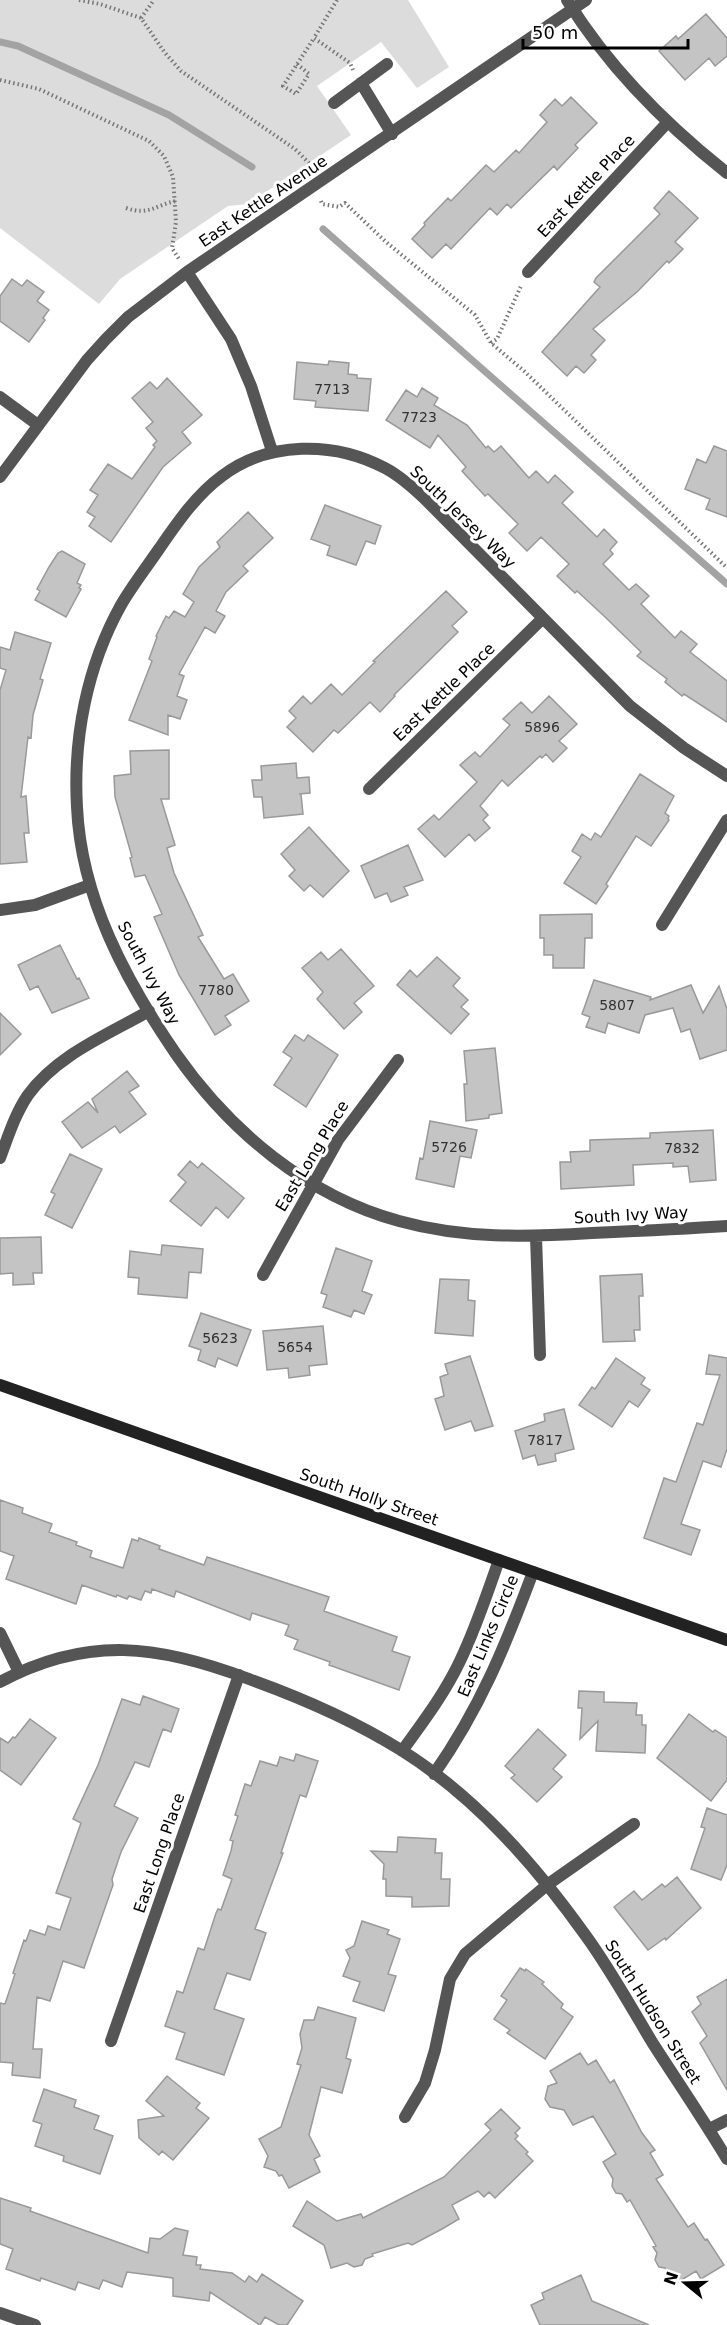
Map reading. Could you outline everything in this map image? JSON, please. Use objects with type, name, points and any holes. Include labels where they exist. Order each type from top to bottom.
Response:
[{"type":"main road","name":"South Holly Street","points":[[0,1385],[727,1640]]},
{"type":"street","name":"East Kettle Avenue","points":[[0,477],[87,360],[128,317],[187,272],[392,134],[570,5],[586,0]]},
{"type":"street","points":[[570,5],[612,64],[668,123],[727,173]]},
{"type":"street","points":[[334,103],[387,64]]},
{"type":"street","points":[[361,83],[392,134]]},
{"type":"street","name":"East Kettle Place","points":[[528,272],[668,123]]},
{"type":"street","points":[[187,272],[231,339],[251,386],[272,451]]},
{"type":"street","points":[[0,397],[38,425]]},
{"type":"street","name":"South Jersey Way","points":[[272,451],[300,448],[345,454],[365,459],[398,476],[431,505],[630,706],[684,748],[727,776]]},
{"type":"street","name":"South Ivy Way","points":[[272,451],[245,461],[222,476],[186,513],[138,579],[109,628],[89,685],[78,746],[77,811],[82,850],[90,885],[114,948],[149,1011],[196,1082],[260,1148],[314,1184],[369,1212],[424,1227],[479,1236],[536,1236],[727,1226]]},
{"type":"street","name":"East Kettle Place","points":[[369,789],[542,619]]},
{"type":"street","points":[[662,925],[727,820]]},
{"type":"street","points":[[0,910],[35,905],[90,885]]},
{"type":"street","points":[[0,1158],[27,1096],[42,1079],[64,1060],[149,1011]]},
{"type":"street","name":"East Long Place","points":[[263,1275],[338,1140],[398,1060]]},
{"type":"street","points":[[536,1236],[540,1355]]},
{"type":"street","name":"East Links Circle","points":[[402,1751],[438,1700],[460,1662],[499,1560]]},
{"type":"street","name":"East Links Circle","points":[[434,1774],[479,1702],[512,1628],[532,1572]]},
{"type":"street","points":[[0,1633],[19,1672],[0,1682]]},
{"type":"street","name":"South Hudson Street","points":[[19,1672],[45,1661],[121,1649],[171,1654],[239,1675],[323,1708],[402,1751],[434,1774],[495,1826],[547,1885],[588,1938],[727,2159]]},
{"type":"street","name":"East Long Place","points":[[111,2042],[239,1675]]},
{"type":"street","points":[[405,2117],[425,2083],[435,2050],[450,1979],[465,1954],[547,1885],[634,1824]]},
{"type":"street","points":[[709,2129],[727,2120]]},
{"type":"street","points":[[0,2313],[35,2325]]},
{"type":"path","points":[[79,0],[100,4],[141,18],[165,53],[181,71],[295,149],[310,164],[311,168]]},
{"type":"path","points":[[141,18],[154,0]]},
{"type":"path","points":[[297,64],[309,74],[296,94],[283,86],[337,0]]},
{"type":"path","points":[[314,38],[350,63],[361,83]]},
{"type":"path","points":[[0,80],[39,89],[148,141],[164,156],[173,177],[176,201],[172,248],[187,272]]},
{"type":"path","points":[[126,208],[141,212],[150,211],[164,203],[176,201]]},
{"type":"path","points":[[322,204],[339,207],[345,203],[386,242],[475,315],[491,343],[531,378],[727,568]]},
{"type":"path","points":[[491,343],[497,339],[528,272]]},
{"type":"shaded area","points":[[0,0],[408,0],[449,67],[417,88],[381,42],[317,86],[351,135],[248,204],[228,206],[120,279],[99,304],[0,228]]},
{"type":"building","points":[[706,14],[727,38],[727,56],[715,66],[709,58],[685,80],[659,51],[676,36],[678,39]]},
{"type":"building","points":[[571,97],[597,123],[575,145],[578,148],[557,170],[554,166],[511,208],[507,204],[497,215],[490,208],[451,249],[446,244],[432,258],[412,239],[448,198],[451,201],[486,165],[494,172],[516,150],[519,153],[547,122],[540,115],[555,99],[562,106]]},
{"type":"building","points":[[669,191],[698,218],[675,242],[683,249],[593,329],[605,340],[591,355],[596,360],[584,373],[576,366],[567,376],[542,352],[600,287],[594,282],[596,278],[660,214],[654,208]]},
{"type":"building","points":[[12,279],[22,286],[27,280],[44,292],[37,301],[49,310],[43,318],[45,320],[29,342],[0,321],[0,296]]},
{"type":"building","points":[[329,361],[349,363],[348,374],[357,375],[357,378],[371,379],[368,411],[315,407],[316,401],[294,399],[297,362],[328,365]]},
{"type":"building","points":[[167,378],[202,415],[182,432],[191,443],[163,467],[111,542],[89,526],[95,517],[87,512],[98,495],[90,490],[108,464],[132,479],[155,447],[153,445],[157,441],[146,428],[153,422],[132,398],[150,382],[157,389]]},
{"type":"building","points":[[422,388],[438,398],[434,405],[467,425],[486,448],[488,446],[494,452],[501,446],[529,478],[536,471],[548,483],[555,475],[573,492],[562,503],[597,537],[604,529],[617,542],[610,550],[613,554],[603,564],[629,590],[636,584],[649,596],[641,604],[675,638],[681,631],[697,644],[690,652],[727,681],[727,722],[684,694],[682,696],[665,682],[667,679],[637,656],[641,652],[577,591],[575,593],[557,576],[569,564],[541,537],[527,551],[509,533],[518,524],[488,494],[485,496],[462,471],[466,467],[438,435],[430,448],[386,420],[406,390],[417,397]]},
{"type":"building","points":[[714,446],[727,451],[727,517],[706,509],[710,499],[685,489],[697,459],[706,463]]},
{"type":"building","points":[[325,505],[381,526],[375,544],[366,541],[356,565],[327,555],[330,546],[311,539]]},
{"type":"building","points":[[248,512],[273,538],[243,566],[248,571],[226,592],[216,611],[225,616],[215,633],[205,627],[179,674],[184,676],[177,696],[187,700],[180,719],[168,715],[168,735],[129,720],[152,661],[149,659],[156,636],[166,616],[169,618],[174,611],[185,617],[194,602],[183,594],[199,567],[220,547],[217,542]]},
{"type":"building","points":[[62,551],[85,564],[77,583],[81,585],[79,588],[81,589],[66,617],[35,600],[40,591],[37,589],[49,567],[58,553]]},
{"type":"building","points":[[446,591],[467,612],[452,626],[458,632],[394,695],[380,712],[370,702],[338,733],[334,730],[313,752],[287,727],[296,718],[289,711],[303,696],[311,704],[331,684],[342,695],[375,662],[373,661]]},
{"type":"building","points":[[15,632],[51,643],[40,679],[43,680],[33,715],[31,738],[28,737],[21,797],[26,796],[29,833],[24,833],[27,862],[0,864],[0,690],[6,670],[0,668],[0,647],[10,650]]},
{"type":"building","points":[[549,696],[577,724],[559,741],[567,748],[553,762],[546,754],[542,758],[540,756],[508,786],[502,780],[480,806],[488,815],[483,820],[490,828],[475,841],[469,834],[445,857],[418,829],[434,815],[439,820],[477,782],[460,765],[475,752],[480,757],[497,739],[510,725],[503,719],[521,702],[532,713]]},
{"type":"building","points":[[169,750],[169,799],[161,799],[175,845],[167,848],[174,873],[203,935],[198,937],[224,979],[233,974],[249,1001],[225,1016],[231,1025],[215,1035],[179,975],[154,917],[162,914],[145,875],[135,877],[130,858],[132,857],[115,797],[114,776],[131,774],[130,751]]},
{"type":"building","points":[[296,763],[297,778],[309,777],[310,793],[299,794],[301,794],[303,814],[264,818],[262,797],[254,797],[252,780],[262,780],[261,766]]},
{"type":"building","points":[[640,774],[674,796],[665,813],[669,816],[669,820],[651,846],[636,836],[596,904],[564,883],[581,857],[572,851],[582,834],[591,840],[595,833],[601,837]]},
{"type":"building","points":[[309,827],[349,871],[323,897],[310,885],[304,891],[289,876],[295,870],[281,854]]},
{"type":"building","points":[[408,845],[423,880],[404,887],[408,895],[391,902],[387,893],[375,898],[361,866]]},
{"type":"building","points":[[592,914],[592,938],[585,938],[584,968],[553,968],[553,955],[544,955],[544,938],[540,938],[540,915]]},
{"type":"building","points":[[60,945],[89,998],[52,1013],[38,986],[30,990],[18,965]]},
{"type":"building","points":[[341,949],[374,986],[354,1003],[362,1012],[344,1029],[317,999],[323,992],[302,968],[321,952],[328,960]]},
{"type":"building","points":[[437,957],[460,978],[453,986],[468,1000],[461,1007],[469,1014],[451,1034],[397,985],[410,970],[417,977]]},
{"type":"building","points":[[594,980],[651,997],[650,1000],[691,985],[703,1013],[719,986],[727,1009],[727,1050],[700,1059],[690,1029],[681,1032],[673,1008],[645,1015],[639,1033],[608,1023],[605,1033],[586,1027],[590,1017],[582,1014]]},
{"type":"building","points":[[0,1013],[21,1034],[0,1055]]},
{"type":"building","points":[[295,1035],[304,1041],[308,1035],[338,1055],[306,1107],[274,1085],[292,1058],[283,1052]]},
{"type":"building","points":[[495,1048],[502,1113],[489,1115],[489,1118],[466,1121],[464,1084],[467,1084],[464,1051]]},
{"type":"building","points":[[127,1071],[139,1086],[129,1092],[146,1114],[120,1133],[115,1126],[82,1148],[62,1122],[88,1102],[98,1113],[92,1099]]},
{"type":"building","points":[[430,1121],[477,1130],[471,1158],[460,1156],[454,1187],[416,1179],[420,1158],[423,1159]]},
{"type":"building","points":[[713,1130],[716,1180],[690,1182],[688,1166],[673,1167],[673,1163],[633,1165],[634,1185],[561,1189],[560,1162],[571,1162],[570,1152],[590,1151],[590,1140],[650,1138],[650,1133]]},
{"type":"building","points":[[70,1154],[102,1169],[72,1228],[45,1215],[55,1194],[51,1192]]},
{"type":"building","points":[[190,1161],[198,1168],[202,1163],[244,1198],[228,1218],[216,1207],[201,1226],[170,1201],[186,1182],[178,1175]]},
{"type":"building","points":[[41,1237],[42,1273],[33,1273],[34,1284],[13,1285],[13,1273],[0,1274],[0,1238]]},
{"type":"building","points":[[162,1245],[203,1249],[201,1273],[189,1272],[187,1298],[138,1294],[139,1278],[128,1277],[130,1251],[161,1255]]},
{"type":"building","points":[[336,1248],[372,1261],[362,1291],[372,1295],[364,1314],[354,1310],[351,1317],[323,1307],[327,1295],[321,1293]]},
{"type":"building","points":[[642,1274],[643,1296],[639,1296],[640,1330],[634,1330],[635,1341],[603,1342],[600,1276]]},
{"type":"building","points":[[440,1279],[469,1280],[468,1300],[475,1301],[473,1336],[435,1333]]},
{"type":"building","points":[[201,1313],[251,1330],[237,1366],[218,1358],[215,1367],[198,1360],[201,1350],[189,1346]]},
{"type":"building","points":[[323,1326],[327,1364],[309,1366],[310,1375],[289,1378],[288,1368],[267,1370],[263,1331]]},
{"type":"building","points":[[709,1355],[727,1358],[727,1449],[721,1467],[703,1461],[681,1524],[700,1530],[691,1555],[644,1538],[664,1478],[676,1482],[697,1423],[703,1425],[720,1375],[706,1374]]},
{"type":"building","points":[[470,1356],[493,1426],[475,1431],[471,1421],[445,1430],[435,1399],[444,1396],[440,1377],[448,1374],[445,1364]]},
{"type":"building","points":[[616,1358],[645,1378],[641,1384],[650,1390],[638,1407],[629,1401],[612,1427],[579,1405],[592,1387],[595,1389]]},
{"type":"building","points":[[564,1409],[574,1449],[555,1454],[556,1461],[538,1465],[535,1455],[523,1459],[515,1431],[545,1421],[544,1414]]},
{"type":"building","points":[[0,1500],[23,1508],[22,1513],[52,1524],[49,1532],[77,1542],[76,1545],[92,1551],[90,1557],[123,1568],[132,1539],[138,1541],[139,1538],[160,1546],[159,1549],[204,1565],[207,1557],[329,1597],[324,1611],[397,1637],[392,1651],[410,1657],[399,1690],[329,1665],[330,1662],[294,1649],[298,1640],[285,1635],[289,1625],[252,1613],[250,1620],[176,1591],[174,1597],[152,1589],[151,1593],[145,1591],[141,1600],[129,1596],[127,1599],[117,1595],[116,1597],[82,1585],[76,1604],[6,1579],[14,1556],[0,1551]]},
{"type":"building","points":[[579,1691],[604,1692],[604,1702],[637,1703],[636,1715],[642,1715],[642,1725],[646,1725],[645,1753],[596,1751],[598,1721],[580,1739],[582,1708],[578,1708]]},
{"type":"building","points":[[143,1696],[179,1709],[171,1732],[163,1729],[149,1767],[135,1762],[114,1806],[138,1818],[121,1852],[112,1879],[113,1885],[84,1968],[63,1961],[50,2001],[37,1997],[33,2049],[42,2049],[40,2078],[12,2075],[13,2063],[0,2062],[0,2003],[5,2004],[24,1940],[26,1941],[30,1930],[45,1935],[48,1926],[60,1930],[71,1898],[56,1893],[81,1823],[73,1819],[98,1765],[122,1699],[140,1705]]},
{"type":"building","points":[[689,1714],[713,1732],[715,1730],[727,1738],[727,1780],[711,1801],[657,1758]]},
{"type":"building","points":[[30,1719],[56,1738],[21,1785],[0,1770],[0,1738],[8,1743]]},
{"type":"building","points":[[538,1729],[566,1755],[553,1769],[562,1777],[537,1802],[511,1778],[515,1775],[505,1766]]},
{"type":"building","points":[[296,1754],[318,1761],[306,1797],[300,1795],[281,1853],[283,1853],[255,1929],[266,1933],[250,1980],[227,1973],[214,2009],[244,2019],[224,2075],[176,2059],[185,2033],[165,2026],[177,1991],[183,1993],[198,1948],[204,1950],[216,1913],[218,1909],[221,1910],[232,1879],[223,1875],[233,1841],[230,1840],[238,1816],[235,1815],[245,1784],[251,1786],[260,1761],[277,1766],[280,1757],[294,1761]]},
{"type":"building","points":[[707,1808],[727,1815],[727,1865],[721,1880],[691,1869],[705,1828],[701,1827]]},
{"type":"building","points":[[398,1837],[436,1839],[435,1853],[442,1853],[441,1879],[450,1879],[449,1906],[412,1907],[412,1897],[386,1896],[386,1879],[383,1879],[384,1864],[371,1851],[397,1852]]},
{"type":"building","points":[[677,1877],[701,1908],[666,1940],[665,1938],[648,1950],[614,1907],[634,1891],[642,1900],[662,1884],[665,1887]]},
{"type":"building","points":[[362,1921],[389,1930],[387,1934],[400,1939],[388,1974],[396,1976],[384,2011],[353,2001],[360,1982],[343,1976],[350,1958],[346,1950],[354,1946]]},
{"type":"building","points":[[520,1968],[525,1971],[526,1969],[544,1982],[542,1984],[563,2004],[561,2008],[573,2017],[545,2059],[507,2033],[510,2030],[494,2019],[507,2000],[501,1996]]},
{"type":"building","points":[[727,1979],[727,2090],[700,2043],[707,2036],[692,2012],[701,2004],[697,1997]]},
{"type":"building","points":[[318,2007],[356,2018],[346,2058],[351,2060],[342,2093],[321,2087],[309,2135],[320,2156],[314,2159],[320,2172],[289,2188],[282,2175],[279,2176],[276,2171],[264,2167],[268,2156],[259,2139],[281,2127],[301,2065],[297,2064],[302,2048],[300,2034],[304,2020],[314,2020]]},
{"type":"building","points":[[580,2053],[588,2065],[596,2060],[610,2083],[614,2080],[642,2133],[655,2150],[650,2153],[663,2175],[656,2179],[688,2227],[694,2223],[724,2265],[701,2279],[696,2271],[675,2284],[665,2268],[659,2267],[655,2260],[657,2253],[653,2247],[656,2246],[630,2200],[627,2202],[622,2194],[616,2193],[612,2186],[613,2179],[603,2162],[616,2154],[593,2116],[573,2125],[564,2110],[550,2107],[545,2099],[548,2086],[557,2083],[550,2071]]},
{"type":"building","points":[[167,2076],[200,2103],[196,2108],[209,2118],[173,2160],[162,2151],[159,2155],[139,2138],[138,2120],[164,2116],[146,2101]]},
{"type":"building","points":[[44,2089],[76,2100],[74,2107],[99,2116],[94,2129],[113,2136],[100,2174],[63,2161],[64,2156],[35,2146],[42,2124],[33,2121]]},
{"type":"building","points":[[501,2109],[520,2128],[515,2133],[518,2136],[515,2139],[528,2152],[526,2154],[533,2161],[495,2198],[489,2192],[484,2197],[478,2191],[452,2205],[459,2219],[442,2229],[412,2245],[408,2243],[372,2254],[373,2256],[365,2259],[362,2265],[354,2267],[347,2263],[331,2268],[324,2245],[293,2226],[307,2201],[337,2221],[361,2214],[363,2218],[444,2177],[491,2130],[485,2124]]},
{"type":"building","points":[[0,2198],[148,2253],[150,2238],[160,2239],[175,2228],[188,2231],[183,2255],[197,2257],[196,2265],[201,2265],[200,2269],[232,2273],[245,2282],[249,2276],[257,2282],[262,2274],[303,2301],[287,2325],[279,2325],[265,2317],[260,2325],[210,2292],[209,2301],[173,2296],[173,2278],[127,2272],[122,2287],[103,2280],[99,2289],[78,2282],[75,2290],[41,2278],[40,2281],[6,2269],[13,2249],[0,2244]]},
{"type":"building","points":[[581,2275],[592,2301],[649,2325],[540,2325],[531,2305],[544,2299],[542,2293]]},
{"type":"waterway","points":[[0,42],[18,46],[169,115],[252,167]]},
{"type":"waterway","points":[[323,229],[727,584]]}]
